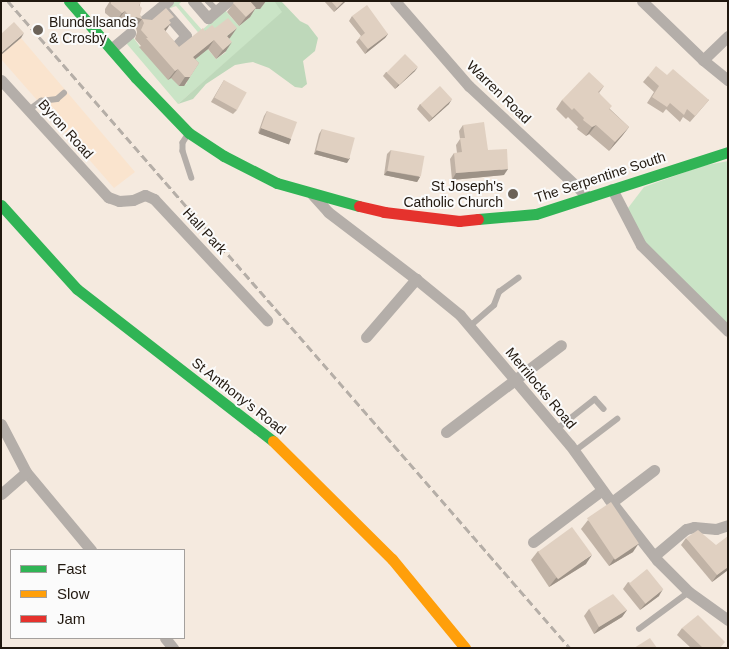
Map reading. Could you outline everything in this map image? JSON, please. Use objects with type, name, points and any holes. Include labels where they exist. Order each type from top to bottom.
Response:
[{"type":"street","name":"The Serpentine South","points":[[69,1],[110,49],[189,133],[224,156],[277,182],[312,194],[384,212],[459,221],[536,214],[575,204],[612,188],[728,152]]},
{"type":"street","points":[[193,1],[208,18],[228,1]]},
{"type":"street","name":"Warren Road","points":[[396,1],[469,86],[588,197]]},
{"type":"street","points":[[642,1],[703,60],[728,80]]},
{"type":"street","points":[[141,23],[164,4],[186,36],[178,44]]},
{"type":"street","points":[[110,49],[130,33]]},
{"type":"street","points":[[703,60],[728,36]]},
{"type":"street","name":"Byron Road","points":[[1,80],[108,197]]},
{"type":"street","points":[[612,188],[641,245],[728,331]]},
{"type":"street","name":"Merrilocks Road","points":[[312,194],[328,212],[416,279],[460,316],[575,451],[602,490],[654,556],[689,592],[728,620]]},
{"type":"street","name":"Hall Park","points":[[108,197],[119,201],[133,200],[145,195],[154,199],[266,320]]},
{"type":"street","name":"St Anthony's Road","points":[[1,205],[77,290],[268,436],[392,558],[465,648]]},
{"type":"street","points":[[366,337],[416,279]]},
{"type":"street","points":[[446,432],[561,345]]},
{"type":"street","points":[[1,424],[26,472],[90,549]]},
{"type":"street","points":[[612,502],[654,470]]},
{"type":"street","points":[[1,494],[26,472]]},
{"type":"street","points":[[533,542],[602,490]]},
{"type":"street","points":[[654,556],[686,529],[694,526],[716,529],[728,525]]},
{"type":"lane","points":[[208,1],[217,10]]},
{"type":"lane","points":[[29,110],[41,101],[58,99],[64,93]]},
{"type":"lane","points":[[189,133],[183,143],[183,151],[192,178]]},
{"type":"lane","points":[[469,327],[494,305],[499,292],[518,278]]},
{"type":"lane","points":[[557,429],[595,399],[604,409]]},
{"type":"lane","points":[[575,451],[617,419]]},
{"type":"lane","points":[[639,629],[689,592]]},
{"type":"shaded area","points":[[21,38],[135,172],[114,188],[1,59],[1,55]]},
{"type":"green space","points":[[174,1],[182,1],[179,4],[202,30],[225,10],[239,26],[261,1],[274,1],[283,12],[178,104],[127,44],[128,39],[132,36],[148,57],[174,75],[183,86],[187,83],[186,65],[207,48],[216,59],[226,52],[202,37],[176,6],[168,9],[166,7]]},
{"type":"green space","points":[[274,1],[281,1],[300,21],[308,25],[318,38],[315,51],[303,61],[307,84],[302,88],[295,87],[269,68],[253,62],[246,63],[235,65],[206,84],[193,99],[178,104],[282,12]]},
{"type":"green space","points":[[728,161],[728,331],[641,245],[625,212],[644,187],[702,166]]},
{"type":"building","points":[[111,1],[140,1],[139,5],[142,8],[140,15],[142,19],[131,18],[125,11],[122,13],[111,4]]},
{"type":"building","points":[[235,1],[250,1],[256,8],[246,17],[233,3]]},
{"type":"building","points":[[331,1],[344,1],[337,8]]},
{"type":"building","points":[[367,5],[388,34],[368,49],[359,38],[365,33],[352,16]]},
{"type":"building","points":[[166,8],[174,17],[169,20],[171,23],[164,29],[179,47],[203,28],[205,31],[212,25],[215,28],[228,18],[237,28],[227,36],[232,42],[223,50],[214,40],[193,57],[199,63],[190,77],[185,77],[178,69],[175,71],[141,30],[144,23],[142,19],[152,20]]},
{"type":"building","points":[[14,22],[24,33],[2,52],[1,34]]},
{"type":"building","points":[[405,54],[418,67],[399,85],[387,72]]},
{"type":"building","points":[[656,66],[667,75],[673,69],[709,100],[695,116],[687,109],[684,115],[670,103],[667,107],[652,97],[659,86],[648,76]]},
{"type":"building","points":[[589,72],[604,86],[598,92],[612,106],[609,109],[629,127],[615,142],[596,125],[592,127],[583,120],[584,118],[574,108],[572,110],[562,100]]},
{"type":"building","points":[[224,80],[247,93],[237,110],[214,97]]},
{"type":"building","points":[[440,86],[452,99],[433,118],[420,104]]},
{"type":"building","points":[[267,111],[297,122],[291,139],[261,128]]},
{"type":"building","points":[[484,122],[488,150],[507,149],[508,169],[456,173],[454,153],[462,152],[460,138],[465,138],[463,125]]},
{"type":"building","points":[[322,129],[355,138],[349,159],[316,150]]},
{"type":"building","points":[[391,150],[424,156],[421,177],[387,171]]},
{"type":"building","points":[[611,502],[639,543],[615,560],[587,518]]},
{"type":"building","points":[[572,527],[592,555],[558,579],[538,552]]},
{"type":"building","points":[[698,530],[716,545],[728,536],[728,567],[717,575],[686,538]]},
{"type":"building","points":[[647,569],[663,589],[645,604],[629,583]]},
{"type":"building","points":[[613,594],[627,610],[599,627],[589,609]]},
{"type":"building","points":[[698,615],[725,642],[720,648],[703,648],[682,628]]},
{"type":"building","points":[[650,638],[657,648],[634,648]]},
{"type":"railway","points":[[8,1],[570,648]]},
{"type":"traffic: fast","points":[[69,1],[136,78],[189,133],[224,156],[277,183],[359,206]]},
{"type":"traffic: fast","points":[[478,219],[536,214],[728,152]]},
{"type":"traffic: fast","points":[[1,205],[77,289],[273,441]]},
{"type":"traffic: slow","points":[[273,441],[392,559],[465,648]]},
{"type":"traffic: jam","points":[[359,206],[384,212],[459,221],[478,219]]},
{"type":"place","name":"Blundellsands & Crosby","points":[[38,30]]},
{"type":"place","name":"St Joseph's Catholic Church","points":[[513,194]]}]
